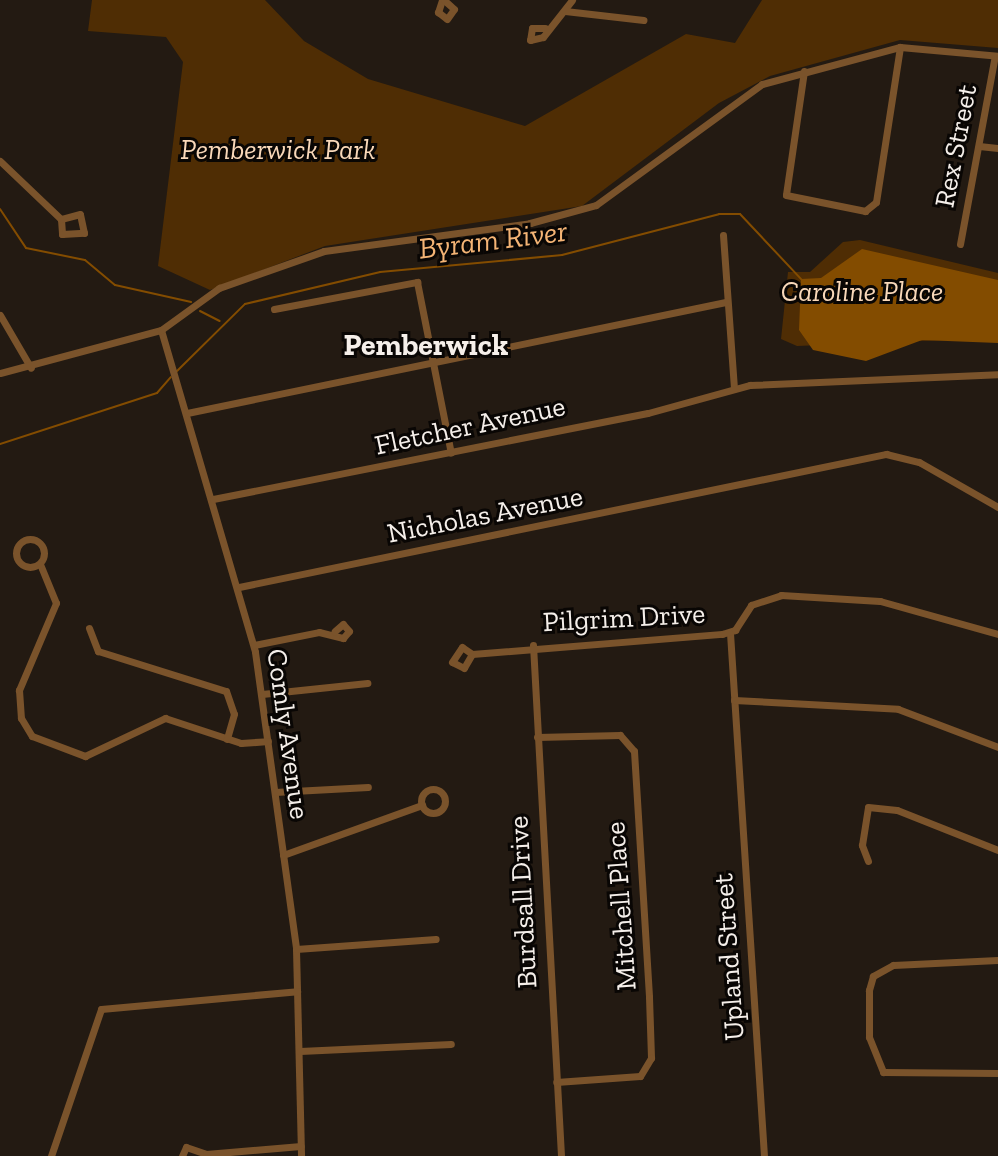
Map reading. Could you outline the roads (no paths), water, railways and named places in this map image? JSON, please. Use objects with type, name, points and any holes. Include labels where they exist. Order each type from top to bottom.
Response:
[{"type":"street","points":[[545,28],[565,11],[572,0]]},
{"type":"street","points":[[565,11],[643,20]]},
{"type":"street","points":[[0,373],[31,368],[161,330],[219,288],[304,257],[556,219],[596,205],[738,95],[804,71],[900,47],[997,56]]},
{"type":"street","points":[[804,71],[786,195],[865,211],[876,202],[900,47]]},
{"type":"street","name":"Rex Street","points":[[960,244],[997,56]]},
{"type":"street","points":[[979,146],[998,148]]},
{"type":"street","points":[[0,161],[61,219]]},
{"type":"street","points":[[723,235],[734,389],[998,374]]},
{"type":"street","points":[[274,309],[417,282],[451,453]]},
{"type":"street","points":[[187,413],[726,302]]},
{"type":"street","points":[[0,315],[31,368]]},
{"type":"street","name":"Comly Avenue","points":[[161,330],[254,645],[296,949],[301,1156]]},
{"type":"street","name":"Fletcher Avenue","points":[[213,499],[451,453],[734,389]]},
{"type":"street","name":"Nicholas Avenue","points":[[239,587],[740,484],[831,460],[899,454],[998,507]]},
{"type":"street","points":[[40,564],[20,563],[19,544],[40,542],[40,564],[56,603],[19,690],[21,718],[32,736],[85,756],[165,718],[227,739],[268,741]]},
{"type":"street","name":"Pilgrim Drive","points":[[472,654],[533,645],[730,633],[751,605],[781,595],[880,601],[998,634]]},
{"type":"street","points":[[89,628],[98,651],[226,691],[234,705],[227,739]]},
{"type":"street","points":[[254,645],[335,631]]},
{"type":"street","name":"Upland Street","points":[[730,633],[764,1156]]},
{"type":"street","name":"Burdsall Drive","points":[[533,645],[561,1156]]},
{"type":"street","points":[[262,694],[367,683]]},
{"type":"street","points":[[734,700],[898,709],[998,747]]},
{"type":"street","name":"Mitchell Place","points":[[537,737],[620,735],[634,751],[649,997],[651,1058],[644,1072],[556,1082]]},
{"type":"street","points":[[275,792],[368,787]]},
{"type":"street","points":[[283,855],[422,805]]},
{"type":"street","points":[[868,861],[862,845],[868,807],[897,810],[998,850]]},
{"type":"street","points":[[296,949],[436,939]]},
{"type":"street","points":[[998,960],[893,965],[873,976],[869,990],[869,1037],[883,1072],[998,1073]]},
{"type":"street","points":[[51,1156],[101,1009],[297,991]]},
{"type":"street","points":[[300,1051],[451,1044]]},
{"type":"street","points":[[182,1156],[186,1147],[206,1154],[301,1146]]},
{"type":"waterway","points":[[0,209],[26,248],[85,260],[115,285],[191,302]]},
{"type":"waterway","name":"Byram River","points":[[176,372],[245,304],[380,272],[562,255],[719,214],[740,214],[802,280]]},
{"type":"waterway","points":[[200,311],[220,321]]},
{"type":"waterway","name":"Byram River","points":[[0,444],[157,393],[171,377]]},
{"type":"district","name":"Pemberwick","points":[[426,345]]},
{"type":"park label","name":"Pemberwick Park","points":[[278,150]]},
{"type":"park label","name":"Caroline Place","points":[[862,292]]}]
